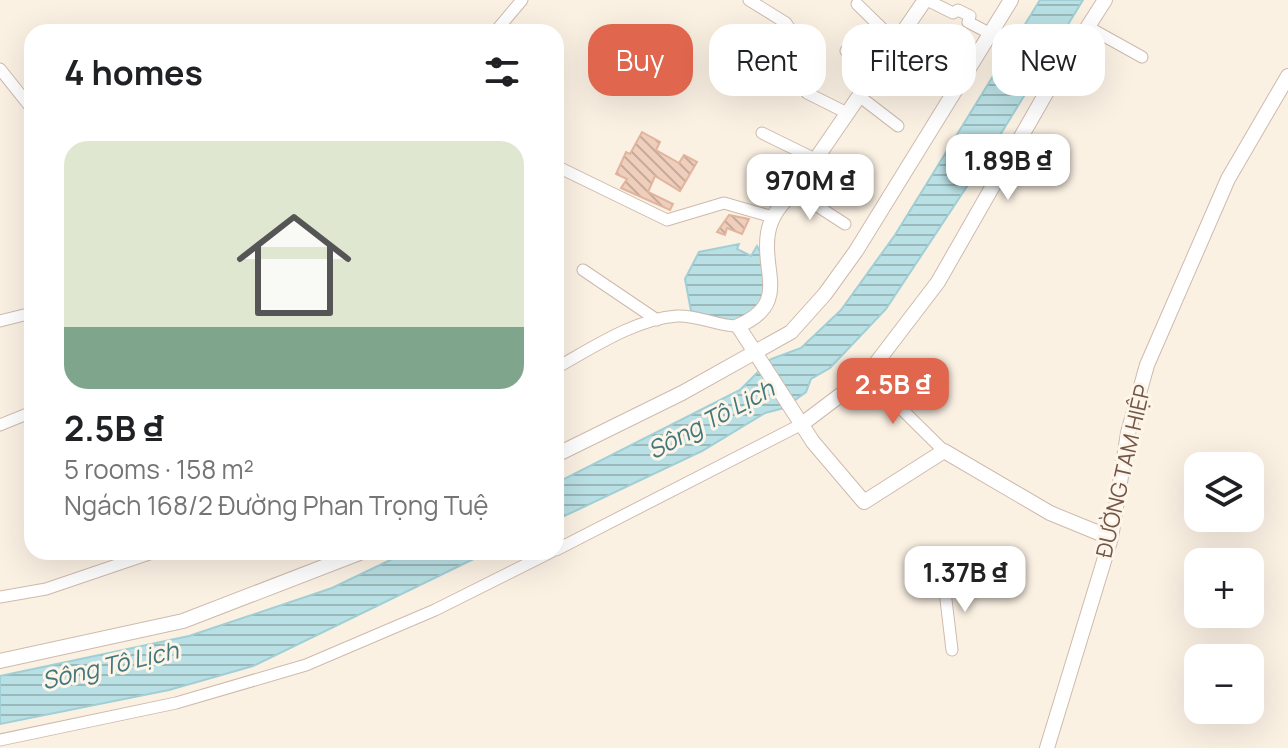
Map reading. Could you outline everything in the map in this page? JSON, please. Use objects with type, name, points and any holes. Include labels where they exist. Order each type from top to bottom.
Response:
[{"type":"street","points":[[502,24],[522,0]]},
{"type":"street","points":[[749,0],[786,23],[790,28],[786,43],[807,54],[796,77],[807,93],[847,113]]},
{"type":"street","points":[[911,24],[926,0],[953,13],[958,10],[970,16],[968,22],[989,33]]},
{"type":"street","points":[[564,451],[760,359],[791,332],[825,294],[856,251],[1011,0]]},
{"type":"street","points":[[1090,24],[1105,0]]},
{"type":"street","points":[[857,4],[879,24]]},
{"type":"street","points":[[1105,36],[1142,57]]},
{"type":"street","points":[[0,69],[24,99]]},
{"type":"street","name":"ĐƯỜNG TAM HIỆP","points":[[1047,748],[1111,538],[1128,433],[1147,365],[1228,179],[1288,76]]},
{"type":"street","points":[[564,364],[612,337],[657,320],[676,316],[738,326],[758,313],[771,292],[767,243],[773,217],[859,96],[898,126]]},
{"type":"street","points":[[564,546],[802,424],[867,375],[938,282],[1047,96]]},
{"type":"street","points":[[762,133],[815,159]]},
{"type":"street","points":[[564,172],[667,220],[724,203],[773,217]]},
{"type":"street","points":[[794,191],[845,224]]},
{"type":"street","points":[[583,270],[657,320]]},
{"type":"street","points":[[0,321],[24,315]]},
{"type":"street","points":[[738,326],[802,424],[864,502],[944,451]]},
{"type":"street","points":[[867,375],[944,451],[1050,513],[1111,538]]},
{"type":"street","points":[[0,425],[24,415]]},
{"type":"street","points":[[0,597],[46,589],[131,560]]},
{"type":"street","points":[[0,661],[183,621],[341,560]]},
{"type":"street","points":[[0,740],[176,703],[285,672],[435,610],[536,560]]},
{"type":"street","points":[[944,583],[952,650]]},
{"type":"water","points":[[1040,0],[1083,0],[1068,24],[1025,24]]},
{"type":"water","name":"Sông Tô Lịch","points":[[992,78],[992,96],[1024,96],[886,309],[830,368],[811,379],[806,392],[784,408],[765,413],[702,451],[564,516],[564,479],[740,390],[771,359],[801,348],[841,310],[895,235]]},
{"type":"water","points":[[739,244],[737,249],[751,256],[757,246],[764,260],[765,303],[736,322],[691,311],[685,279],[699,252]]},
{"type":"water","name":"Sông Tô Lịch","points":[[390,560],[472,560],[253,666],[169,690],[0,724],[0,676],[189,636],[332,588]]},
{"type":"building","points":[[642,132],[660,142],[656,150],[679,163],[684,155],[697,162],[680,191],[655,176],[648,192],[673,204],[670,210],[621,188],[627,179],[616,174],[626,152],[630,154]]},
{"type":"building","points":[[729,215],[749,219],[742,234],[727,228],[725,235],[717,232]]}]
